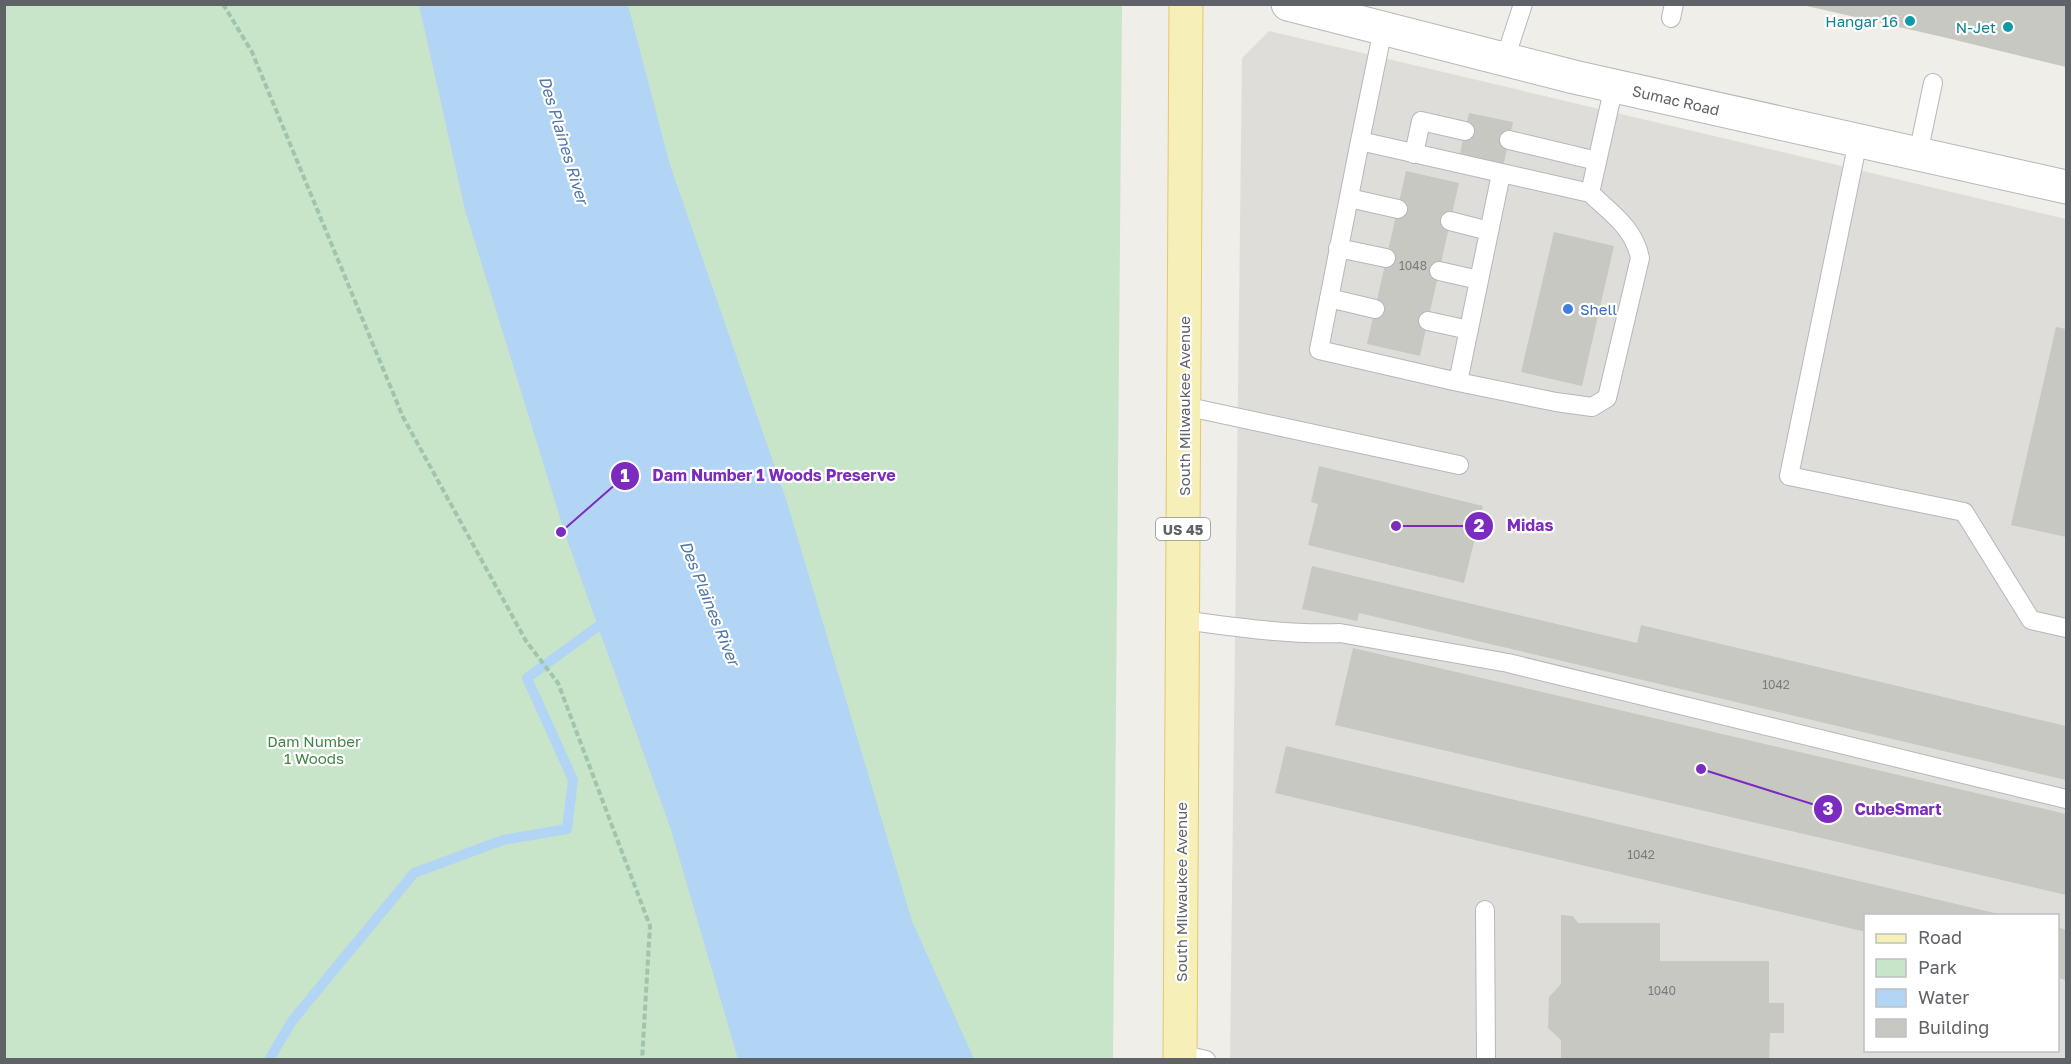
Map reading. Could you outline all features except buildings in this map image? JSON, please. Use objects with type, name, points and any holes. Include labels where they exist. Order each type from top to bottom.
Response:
[{"type":"main road","name":"South Milwaukee Avenue","points":[[1186,4],[1182,620],[1189,1058]]},
{"type":"street","name":"Sumac Road","points":[[1288,4],[1614,86],[2067,187]]},
{"type":"lane","points":[[1504,59],[1523,4]]},
{"type":"lane","points":[[1360,141],[1590,193],[1628,228],[1637,244],[1640,258],[1607,398],[1592,407],[1509,394],[1319,350],[1338,248],[1383,29]]},
{"type":"lane","points":[[1918,154],[1933,83]]},
{"type":"lane","points":[[1590,193],[1614,86]]},
{"type":"lane","points":[[1414,154],[1421,121],[1465,131]]},
{"type":"lane","points":[[1509,140],[1598,161]]},
{"type":"lane","points":[[1858,141],[1789,476],[1964,512],[2031,620],[2067,628]]},
{"type":"lane","points":[[1458,382],[1501,174]]},
{"type":"lane","points":[[1349,198],[1398,209]]},
{"type":"lane","points":[[1450,221],[1489,231]]},
{"type":"lane","points":[[1338,248],[1386,258]]},
{"type":"lane","points":[[1439,271],[1479,280]]},
{"type":"lane","points":[[1329,298],[1375,309]]},
{"type":"lane","points":[[1428,321],[1469,330]]},
{"type":"lane","points":[[1184,406],[1459,465]]},
{"type":"lane","points":[[1182,620],[1269,631],[1340,633],[1508,663],[2067,799]]},
{"type":"lane","points":[[1485,910],[1486,1059]]},
{"type":"path","points":[[223,4],[252,52],[403,417],[526,641],[558,683],[650,926],[642,1059]]},
{"type":"shaded area","points":[[1269,31],[2066,219],[2066,1059],[1230,1060],[1242,58]]},
{"type":"green space","name":"Dam Number 1 Woods","points":[[4,5],[1122,5],[1113,1059],[5,1059]]},
{"type":"water","name":"Des Plaines River","points":[[419,5],[628,5],[670,165],[786,499],[912,921],[974,1059],[738,1059],[671,830],[566,537],[465,210]]},
{"type":"waterway","points":[[269,1060],[292,1021],[414,873],[503,840],[567,829],[573,780],[527,678],[608,619]]},
{"type":"place","name":"Hangar 16","points":[[1910,21]]},
{"type":"place","name":"N-Jet","points":[[2008,27]]},
{"type":"place","name":"Shell","points":[[1568,309]]},
{"type":"place","name":"Midas","points":[[1396,526]]},
{"type":"place","name":"Dam Number 1 Woods Preserve","points":[[561,532]]},
{"type":"place","name":"CubeSmart","points":[[1701,769]]}]
